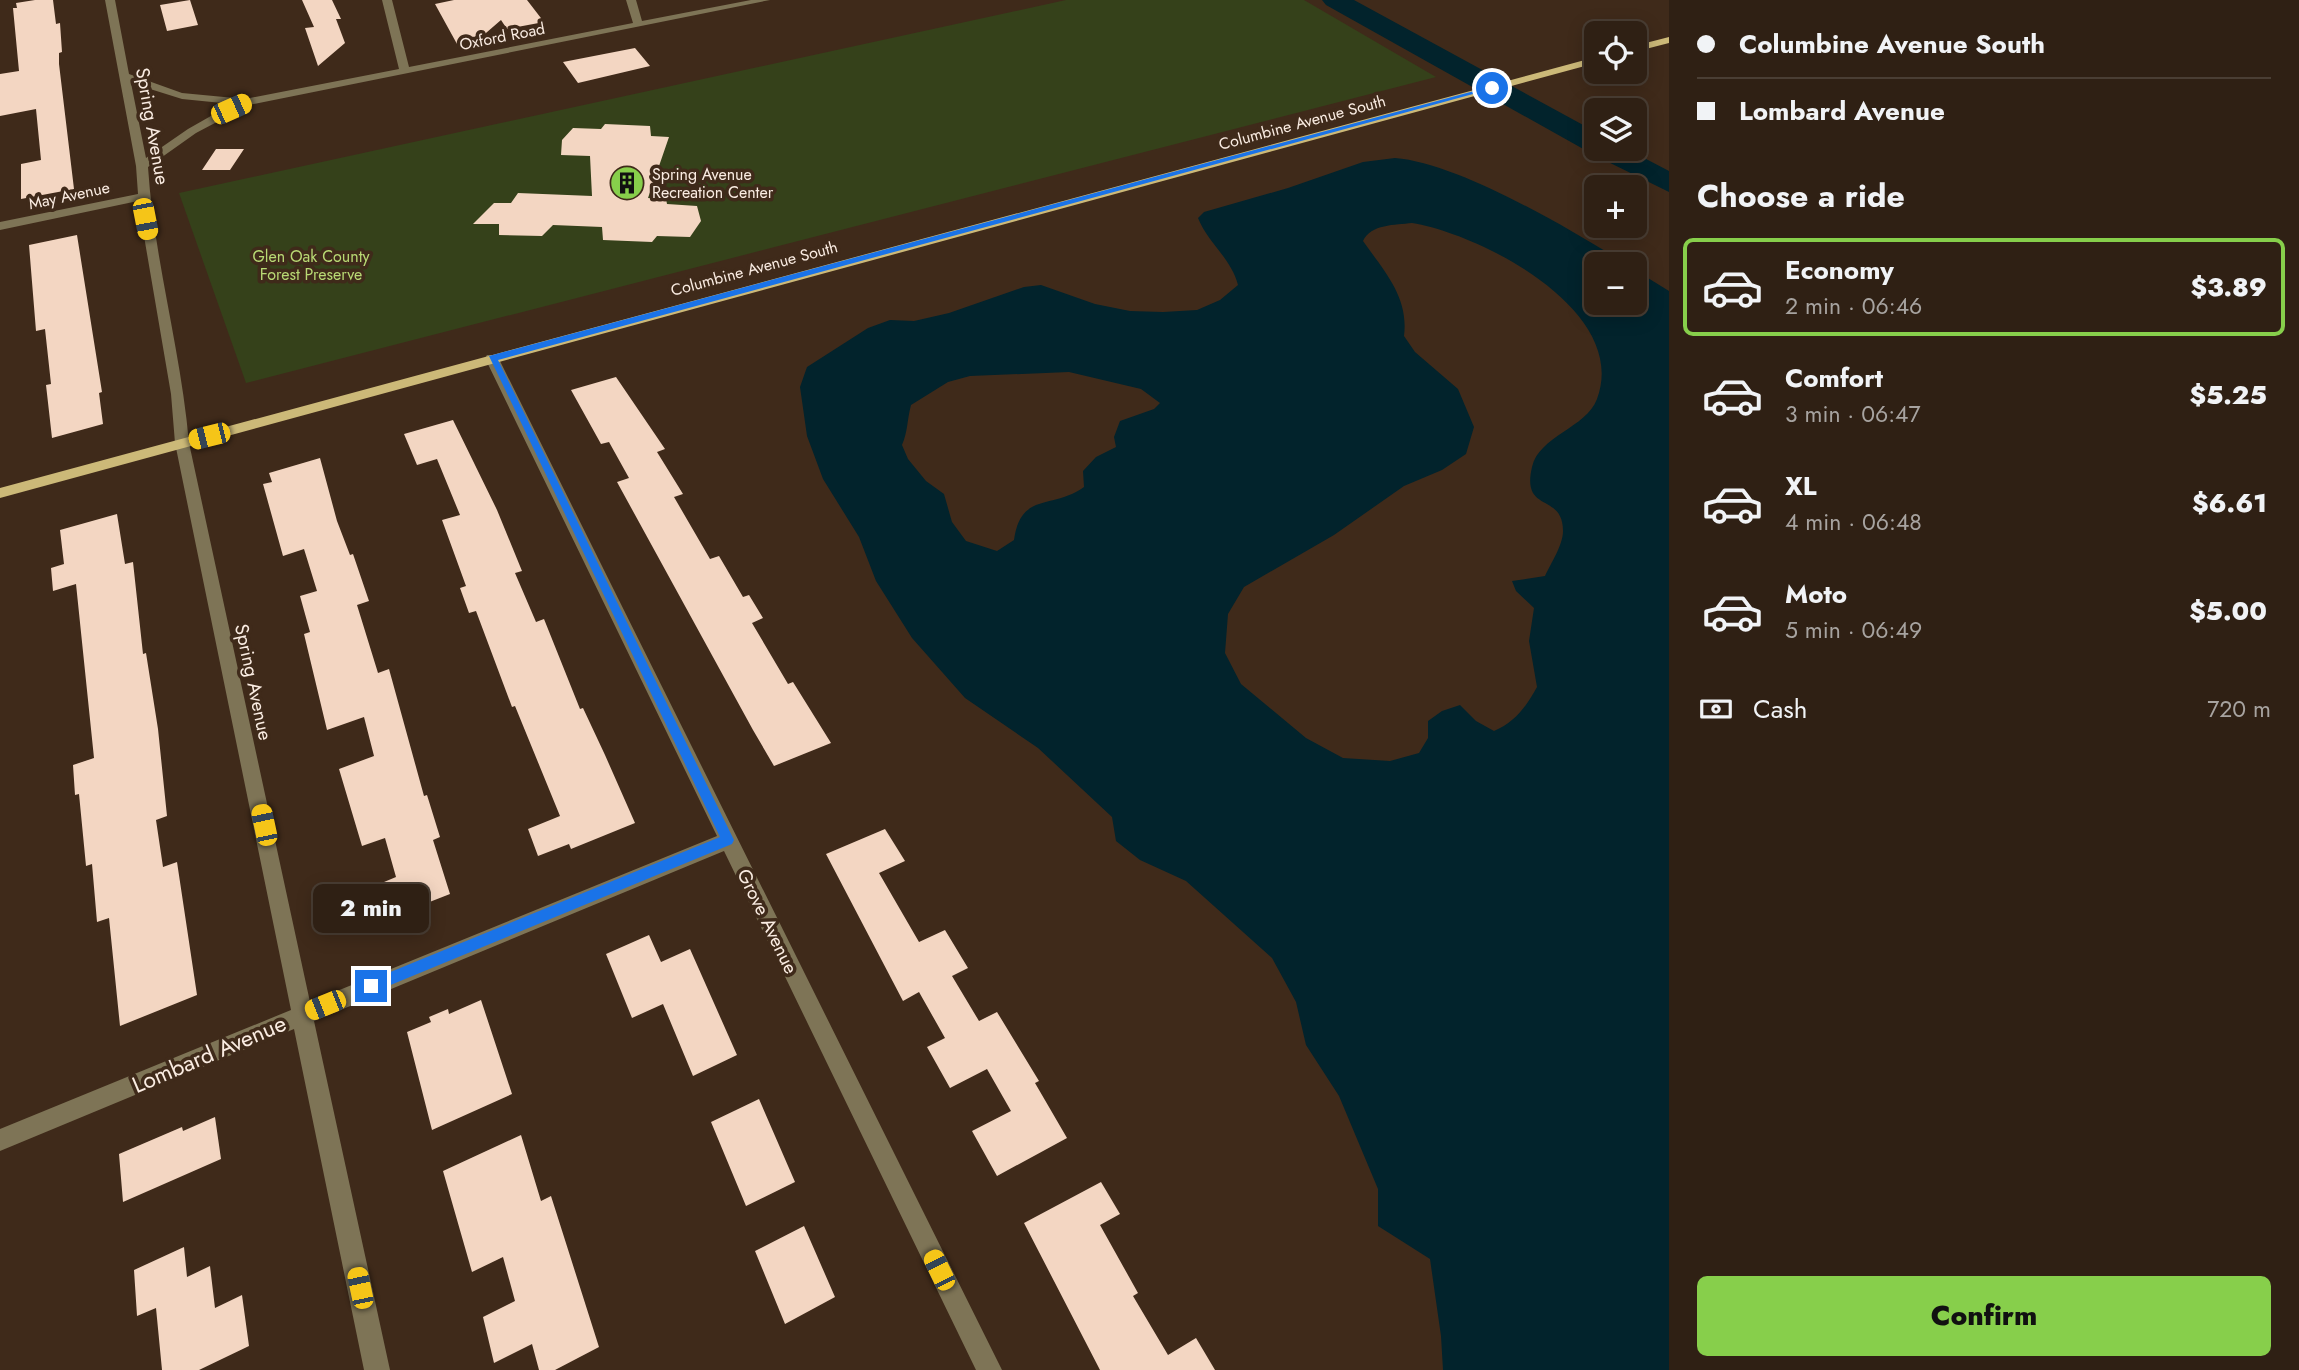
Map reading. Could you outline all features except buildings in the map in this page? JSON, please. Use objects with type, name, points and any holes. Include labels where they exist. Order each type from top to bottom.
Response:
[{"type":"main road","points":[[1647,46],[1669,40]]},
{"type":"main road","name":"Columbine Avenue South","points":[[0,493],[1584,63]]},
{"type":"street","name":"Spring Avenue","points":[[110,0],[142,166],[145,219],[178,394],[182,443],[377,1370]]},
{"type":"street","points":[[387,0],[405,71]]},
{"type":"street","points":[[631,0],[638,25]]},
{"type":"street","name":"Oxford Road","points":[[123,75],[152,90],[182,98],[246,102],[765,0]]},
{"type":"street","name":"Oxford Road","points":[[142,166],[185,134],[246,102]]},
{"type":"street","name":"May Avenue","points":[[0,226],[144,195]]},
{"type":"street","name":"Grove Avenue","points":[[492,358],[989,1370]]},
{"type":"street","name":"Lombard Avenue","points":[[0,1140],[728,840]]},
{"type":"green space","name":"Glen Oak County Forest Preserve","points":[[1066,0],[1304,0],[1436,77],[246,383],[179,193]]},
{"type":"water","points":[[1395,158],[1421,163],[1450,172],[1513,200],[1606,252],[1584,252],[1584,315],[1647,315],[1647,277],[1669,291],[1669,1370],[1443,1370],[1430,1259],[1378,1226],[1378,1189],[1339,1096],[1306,1045],[1296,1002],[1272,958],[1186,881],[1140,860],[1116,841],[1112,817],[1038,748],[965,698],[912,638],[876,581],[859,537],[823,479],[807,436],[800,387],[807,367],[868,328],[890,320],[914,321],[949,313],[1024,287],[1041,285],[1095,304],[1130,311],[1197,310],[1220,300],[1238,285],[1235,275],[1198,218],[1204,212],[1288,188],[1363,162]],"holes":[[[1412,223],[1441,230],[1510,260],[1543,282],[1571,308],[1592,336],[1601,367],[1597,399],[1583,418],[1544,447],[1536,456],[1532,467],[1532,491],[1537,498],[1557,511],[1563,531],[1559,548],[1545,576],[1512,581],[1516,591],[1534,608],[1529,641],[1537,687],[1529,701],[1514,718],[1494,731],[1476,721],[1460,705],[1442,711],[1428,721],[1428,738],[1419,753],[1390,761],[1343,758],[1306,738],[1241,684],[1225,653],[1228,614],[1244,587],[1334,535],[1404,486],[1442,470],[1466,454],[1474,427],[1458,389],[1415,352],[1404,336],[1405,322],[1399,297],[1387,274],[1363,241],[1372,231],[1391,225]],[[1069,372],[1141,389],[1160,403],[1154,409],[1120,421],[1114,437],[1116,447],[1096,457],[1083,471],[1084,487],[1031,508],[1023,514],[1014,540],[997,551],[966,541],[952,522],[944,494],[926,481],[908,459],[902,445],[911,405],[948,382],[970,376]]]},
{"type":"waterway","points":[[1335,0],[1584,137]]},
{"type":"waterway","points":[[1628,161],[1669,183]]},
{"type":"place","name":"Spring Avenue Recreation Center","points":[[627,183]]},
{"type":"route","points":[[371,986],[728,840],[492,358],[1492,88]]}]
